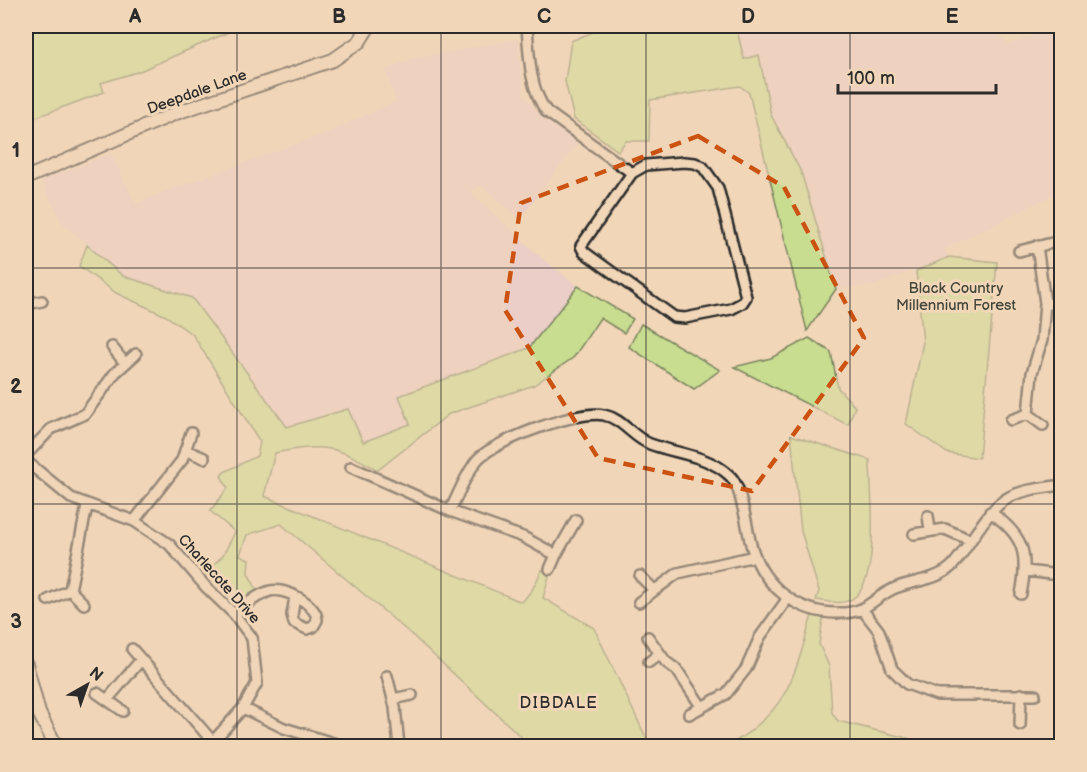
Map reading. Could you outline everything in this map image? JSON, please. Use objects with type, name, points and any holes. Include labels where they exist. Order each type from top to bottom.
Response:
[{"type":"street","name":"Deepdale Lane","points":[[26,178],[176,113],[333,60],[359,42],[369,26]]},
{"type":"street","points":[[527,26],[530,64],[538,101],[547,112],[632,173]]},
{"type":"street","points":[[684,162],[694,163],[709,174],[718,188],[745,292],[742,303],[731,309],[685,318],[674,317],[584,252],[581,246],[584,241],[632,173],[646,165],[684,162]]},
{"type":"street","points":[[1019,251],[1052,243]]},
{"type":"street","points":[[1028,414],[1032,374],[1042,340],[1045,303],[1037,246]]},
{"type":"street","points":[[26,304],[42,302]]},
{"type":"street","points":[[1045,303],[1062,305]]},
{"type":"street","points":[[112,347],[124,362]]},
{"type":"street","points":[[26,455],[51,429],[85,414],[124,362],[136,354]]},
{"type":"street","points":[[450,511],[478,459],[496,446],[539,428],[596,414],[623,423],[642,440],[702,458],[731,476],[738,488],[755,556],[771,585],[788,598],[812,609],[834,613],[862,609],[894,589],[940,574],[951,567],[990,512],[1014,494],[1062,484]]},
{"type":"street","points":[[1011,420],[1028,414]]},
{"type":"street","points":[[1028,414],[1043,425]]},
{"type":"street","points":[[134,521],[182,460],[191,433]]},
{"type":"street","points":[[185,450],[204,458]]},
{"type":"street","name":"Charlecote Drive","points":[[26,461],[71,498],[87,506],[134,521],[169,544],[206,587],[234,614],[252,638],[257,683],[243,708],[211,745]]},
{"type":"street","points":[[351,467],[450,511],[523,537],[556,555]]},
{"type":"street","points":[[70,590],[87,506]]},
{"type":"street","points":[[990,512],[1019,538],[1026,571],[1021,594]]},
{"type":"street","points":[[928,516],[930,530]]},
{"type":"street","points":[[550,569],[576,520]]},
{"type":"street","points":[[914,534],[945,529],[970,540]]},
{"type":"street","points":[[639,602],[653,589],[678,573],[755,556]]},
{"type":"street","points":[[1026,571],[1050,574]]},
{"type":"street","points":[[640,576],[653,589]]},
{"type":"street","points":[[48,600],[70,590]]},
{"type":"street","points":[[70,590],[84,604]]},
{"type":"street","points":[[234,614],[256,597],[271,591],[278,590],[295,597]]},
{"type":"street","points":[[689,714],[726,694],[746,669],[760,638],[788,598]]},
{"type":"street","points":[[862,609],[879,631],[892,669],[907,684],[937,695],[1035,695]]},
{"type":"street","points":[[648,637],[658,654],[677,670],[701,706]]},
{"type":"street","points":[[132,649],[211,745]]},
{"type":"street","points":[[649,662],[658,654]]},
{"type":"street","points":[[107,700],[140,661]]},
{"type":"street","points":[[26,664],[39,713],[56,747]]},
{"type":"street","points":[[387,676],[393,699],[399,747]]},
{"type":"street","points":[[97,693],[123,711]]},
{"type":"street","points":[[393,699],[412,694]]},
{"type":"street","points":[[1020,724],[1021,694]]},
{"type":"street","points":[[243,708],[284,728],[343,747]]},
{"type":"highlighted area","points":[[698,136],[784,187],[864,338],[752,491],[598,458],[505,310],[521,203]]},
{"type":"shaded area","points":[[736,26],[919,26],[924,34],[994,31],[1008,44],[1060,26],[1061,191],[945,249],[949,257],[873,286],[836,289],[801,172],[771,115],[760,55],[744,59]]},
{"type":"shaded area","points":[[518,39],[524,96],[546,121],[578,143],[520,219],[482,186],[470,191],[540,257],[578,286],[529,348],[400,396],[411,424],[363,442],[348,409],[287,427],[192,299],[123,276],[62,223],[41,181],[111,153],[136,204],[168,190],[326,133],[396,101],[385,70],[413,58]]},
{"type":"green space","points":[[26,26],[227,26],[233,30],[140,71],[101,83],[104,92],[26,121]]},
{"type":"green space","points":[[607,26],[736,26],[744,59],[759,55],[771,115],[801,172],[836,289],[807,331],[749,93],[740,86],[650,100],[649,141],[626,141],[618,151],[574,119],[565,81],[571,41]]},
{"type":"green space","points":[[87,245],[123,276],[192,298],[287,427],[348,409],[363,442],[410,424],[399,396],[529,348],[578,286],[633,319],[624,333],[600,318],[574,357],[534,385],[449,414],[378,470],[340,451],[329,449],[305,448],[275,453],[264,496],[522,602],[532,590],[542,570],[550,573],[543,598],[594,628],[650,746],[531,746],[412,635],[281,524],[247,535],[240,555],[249,559],[248,573],[257,590],[237,602],[205,574],[223,555],[235,532],[210,511],[228,488],[221,476],[224,472],[257,456],[260,442],[193,335],[166,316],[116,293],[79,266]]},
{"type":"green space","name":"Black Country Millennium Forest","points":[[949,257],[997,262],[979,458],[947,453],[906,424],[923,342],[916,271]]},
{"type":"green space","points":[[641,324],[720,370],[694,389],[629,347]]},
{"type":"green space","points":[[809,338],[831,352],[838,388],[855,407],[848,425],[734,367],[771,358]]},
{"type":"green space","points":[[791,435],[870,460],[872,531],[869,569],[864,585],[856,596],[847,601],[816,600],[819,591],[801,531]]},
{"type":"green space","points":[[812,615],[823,618],[819,644],[829,666],[832,713],[838,721],[911,739],[925,746],[728,746],[764,720],[786,691],[800,657]]},
{"type":"district","name":"DIBDALE","points":[[559,703]]}]
